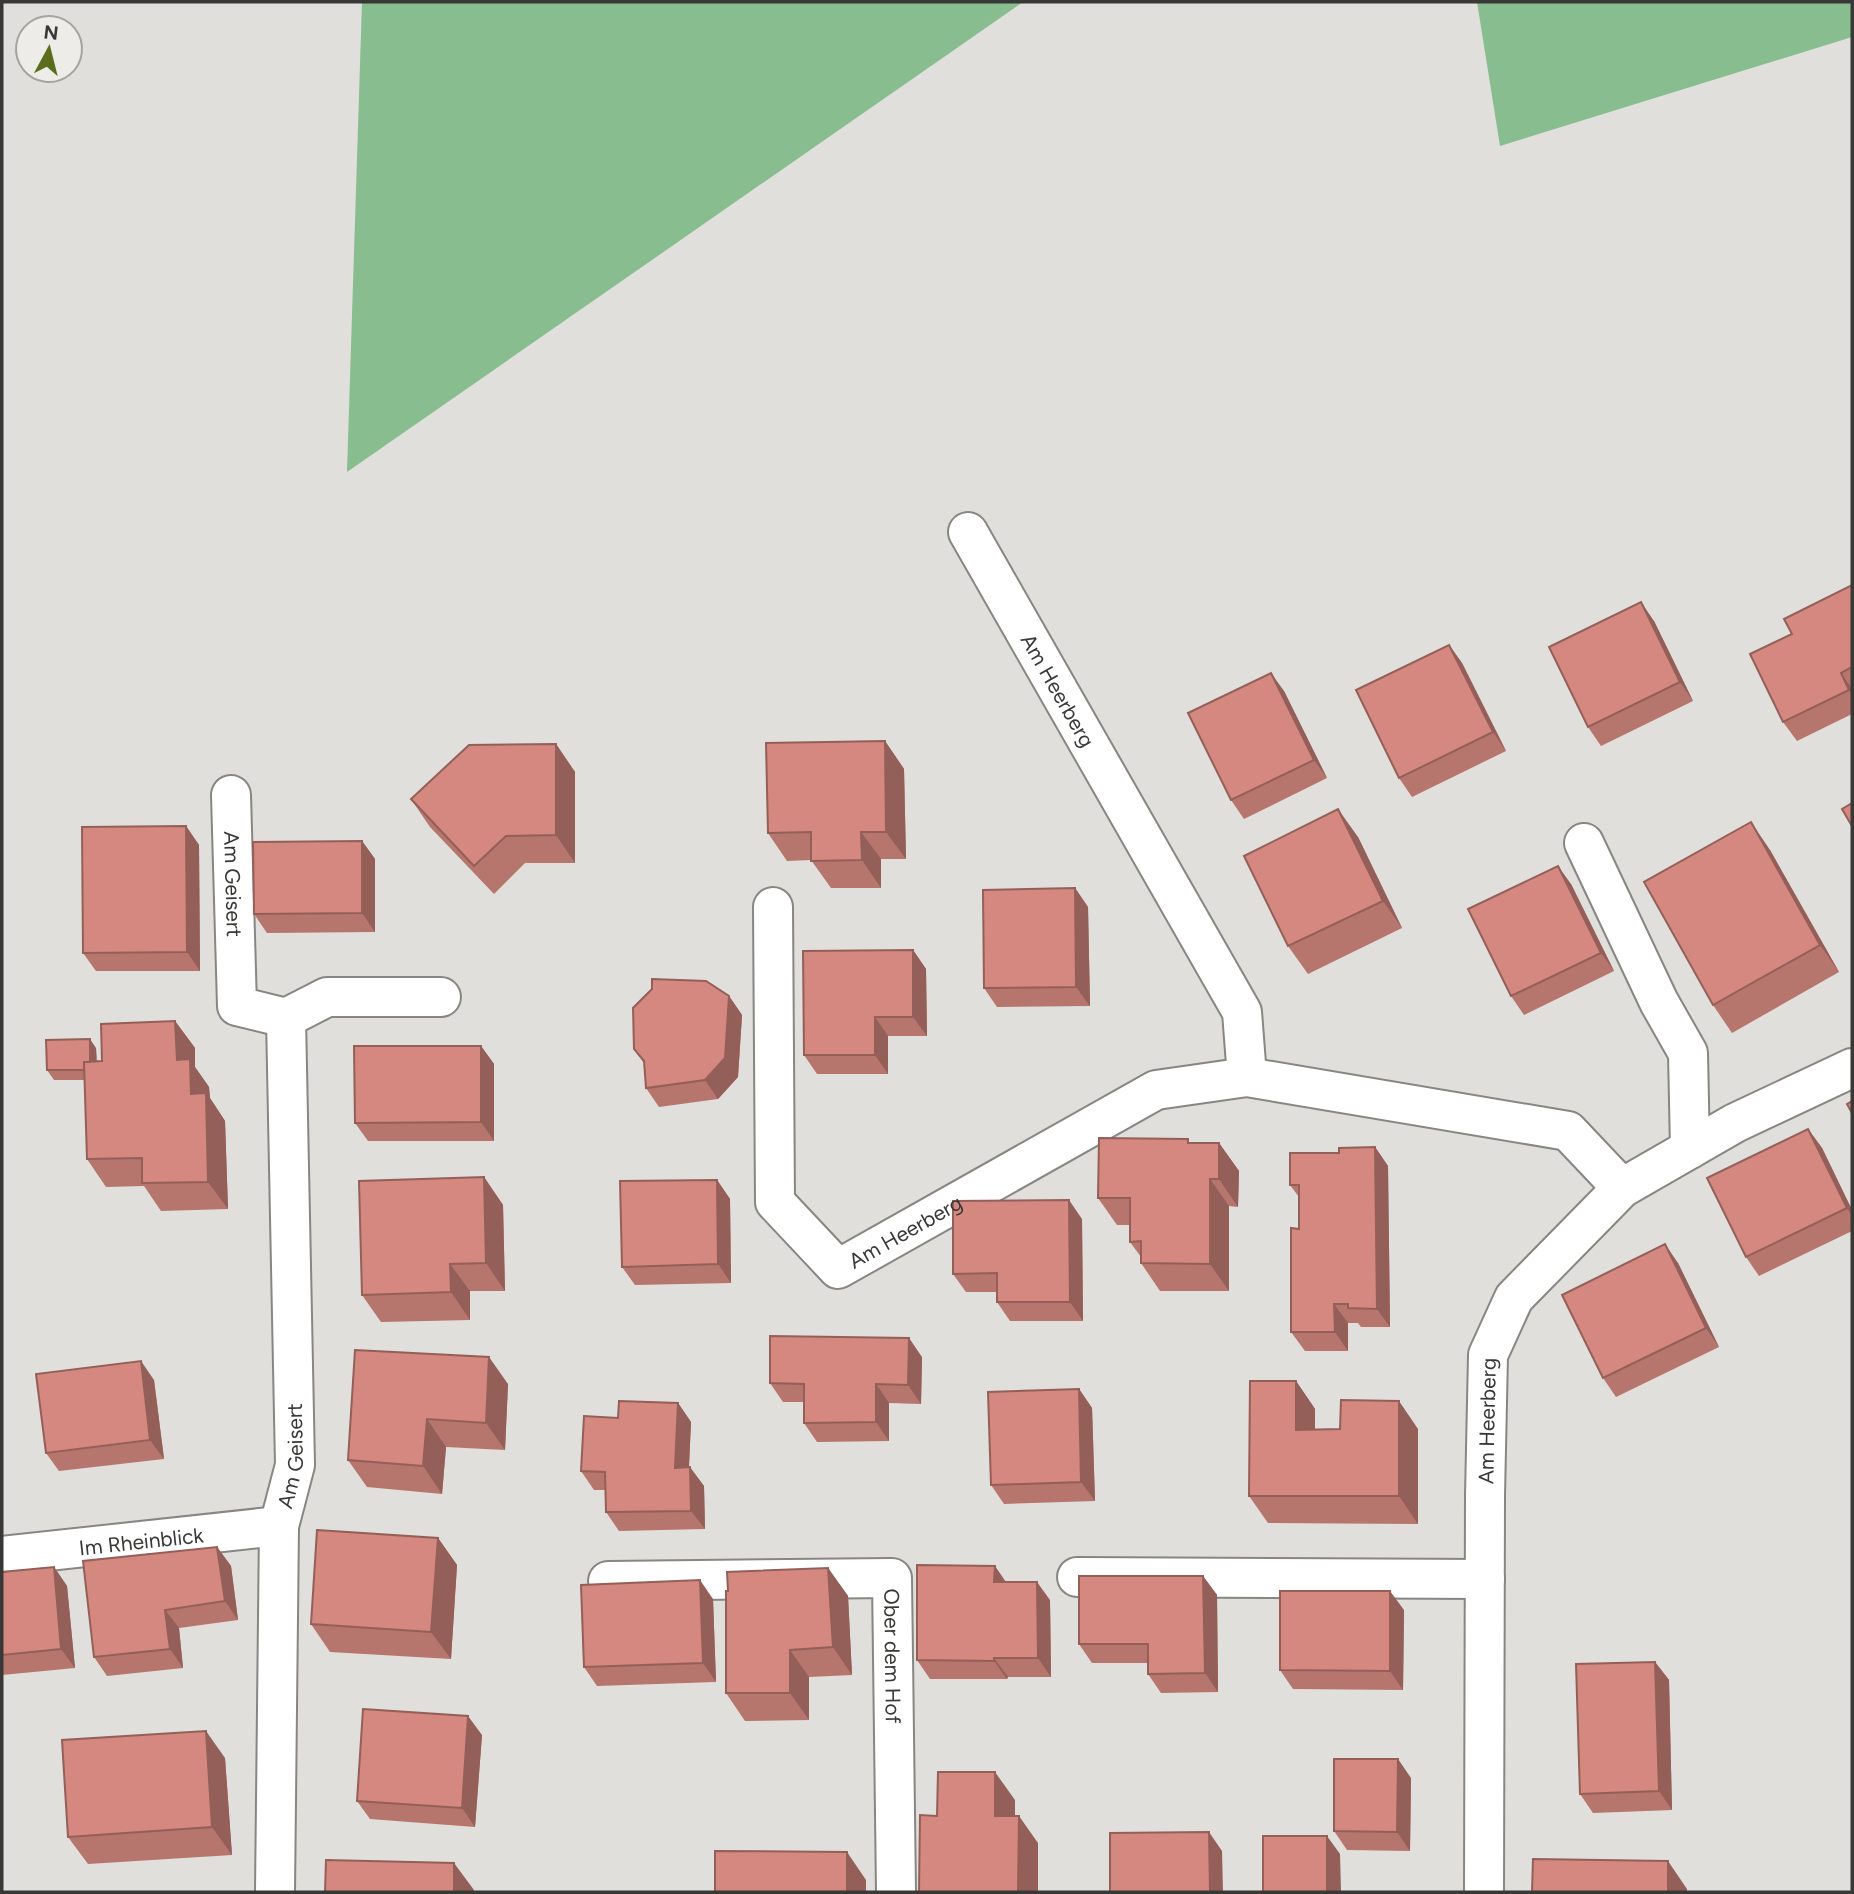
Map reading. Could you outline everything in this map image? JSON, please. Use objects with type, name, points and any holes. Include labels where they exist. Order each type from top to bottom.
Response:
[{"type":"street","name":"Am Heerberg","points":[[968,532],[1242,1012],[1247,1077]]},
{"type":"street","name":"Am Geisert","points":[[231,795],[237,1006],[286,1018],[295,1465],[279,1526],[275,1892]]},
{"type":"street","points":[[1584,844],[1658,1002],[1688,1053],[1690,1149]]},
{"type":"street","name":"Am Heerberg","points":[[773,906],[775,1202],[838,1269],[1156,1090],[1247,1077],[1568,1131],[1622,1188]]},
{"type":"street","points":[[286,1018],[327,997],[441,997]]},
{"type":"street","name":"Am Heerberg","points":[[1484,1892],[1488,1355],[1514,1298],[1622,1188],[1735,1123],[1852,1068]]},
{"type":"street","name":"Im Rheinblick","points":[[2,1556],[279,1526]]},
{"type":"street","points":[[1077,1577],[1485,1579]]},
{"type":"street","name":"Ober dem Hof","points":[[608,1581],[892,1578],[896,1892]]},
{"type":"green space","points":[[362,2],[1023,2],[347,472]]},
{"type":"green space","points":[[1477,2],[1852,2],[1852,37],[1500,146]]},
{"type":"building","points":[[1852,585],[1852,667],[1841,673],[1849,690],[1783,722],[1750,654],[1792,634],[1784,619]]},
{"type":"building","points":[[1641,602],[1680,682],[1588,727],[1549,647]]},
{"type":"building","points":[[1449,645],[1493,732],[1399,778],[1356,690]]},
{"type":"building","points":[[1271,673],[1314,760],[1231,800],[1188,713]]},
{"type":"building","points":[[885,741],[886,832],[861,832],[862,860],[811,861],[811,832],[768,833],[766,743]]},
{"type":"building","points":[[556,744],[556,835],[506,836],[474,866],[411,799],[469,745]]},
{"type":"building","points":[[1852,803],[1852,826],[1842,809]]},
{"type":"building","points":[[1338,809],[1383,901],[1288,946],[1244,856]]},
{"type":"building","points":[[1751,822],[1820,945],[1713,1005],[1644,882]]},
{"type":"building","points":[[186,826],[187,952],[83,953],[82,827]]},
{"type":"building","points":[[362,841],[362,913],[254,914],[253,842]]},
{"type":"building","points":[[1558,866],[1601,953],[1511,996],[1468,909]]},
{"type":"building","points":[[1075,888],[1076,987],[984,988],[983,890]]},
{"type":"building","points":[[913,950],[913,1017],[875,1017],[875,1055],[804,1055],[803,951]]},
{"type":"building","points":[[652,979],[706,981],[729,996],[725,1058],[705,1080],[646,1088],[644,1061],[634,1049],[633,1008],[652,989]]},
{"type":"building","points":[[175,1021],[177,1060],[190,1059],[191,1094],[206,1093],[208,1182],[142,1183],[142,1158],[87,1159],[84,1062],[102,1061],[101,1024]]},
{"type":"building","points":[[90,1039],[90,1062],[84,1062],[84,1070],[47,1070],[46,1040]]},
{"type":"building","points":[[354,1046],[481,1046],[481,1122],[355,1123]]},
{"type":"building","points":[[1808,1129],[1847,1208],[1746,1257],[1707,1178]]},
{"type":"building","points":[[1099,1138],[1188,1139],[1188,1143],[1219,1143],[1219,1179],[1210,1179],[1210,1264],[1141,1263],[1141,1241],[1130,1242],[1130,1198],[1098,1198]]},
{"type":"building","points":[[1375,1147],[1377,1309],[1348,1308],[1348,1304],[1334,1304],[1335,1332],[1291,1332],[1291,1228],[1299,1229],[1299,1185],[1290,1185],[1290,1153],[1339,1153],[1339,1148]]},
{"type":"building","points":[[484,1177],[486,1263],[450,1264],[451,1292],[362,1295],[359,1181]]},
{"type":"building","points":[[717,1180],[718,1264],[622,1267],[620,1181]]},
{"type":"building","points":[[1069,1200],[1070,1302],[997,1302],[997,1273],[953,1274],[953,1201]]},
{"type":"building","points":[[1665,1244],[1706,1328],[1603,1378],[1562,1295]]},
{"type":"building","points":[[770,1336],[909,1338],[908,1385],[876,1384],[876,1422],[804,1423],[804,1384],[770,1383]]},
{"type":"building","points":[[355,1350],[489,1357],[486,1423],[427,1419],[423,1466],[348,1460]]},
{"type":"building","points":[[141,1361],[150,1440],[46,1453],[36,1374]]},
{"type":"building","points":[[1250,1381],[1296,1381],[1296,1430],[1340,1429],[1341,1400],[1399,1401],[1399,1496],[1249,1496]]},
{"type":"building","points":[[1079,1389],[1081,1482],[991,1485],[988,1392]]},
{"type":"building","points":[[619,1401],[678,1403],[675,1468],[690,1467],[691,1511],[606,1512],[605,1472],[581,1471],[584,1416],[618,1418]]},
{"type":"building","points":[[317,1530],[438,1538],[431,1632],[311,1624]]},
{"type":"building","points":[[217,1547],[225,1601],[165,1610],[170,1649],[94,1657],[83,1561]]},
{"type":"building","points":[[917,1565],[995,1566],[994,1582],[1037,1582],[1038,1658],[994,1658],[994,1661],[917,1660]]},
{"type":"building","points":[[54,1567],[61,1649],[2,1655],[2,1572]]},
{"type":"building","points":[[828,1568],[833,1647],[790,1650],[790,1693],[726,1693],[727,1572]]},
{"type":"building","points":[[1079,1576],[1203,1576],[1205,1673],[1148,1674],[1148,1644],[1079,1644]]},
{"type":"building","points":[[700,1580],[703,1663],[584,1667],[581,1585]]},
{"type":"building","points":[[1280,1591],[1390,1591],[1390,1671],[1280,1670]]},
{"type":"building","points":[[1655,1662],[1659,1791],[1580,1794],[1576,1664]]},
{"type":"building","points":[[363,1709],[468,1716],[462,1808],[357,1801]]},
{"type":"building","points":[[206,1731],[212,1827],[68,1837],[62,1740]]},
{"type":"building","points":[[1334,1759],[1398,1759],[1397,1832],[1334,1831]]},
{"type":"building","points":[[938,1772],[995,1772],[995,1816],[1019,1816],[1018,1892],[919,1892],[920,1815],[937,1816]]},
{"type":"building","points":[[1209,1832],[1210,1892],[1110,1892],[1110,1833]]},
{"type":"building","points":[[1263,1836],[1327,1836],[1327,1892],[1263,1892]]},
{"type":"building","points":[[715,1851],[847,1852],[847,1892],[715,1892]]},
{"type":"building","points":[[1533,1859],[1668,1861],[1668,1892],[1532,1892]]},
{"type":"building","points":[[326,1860],[454,1863],[454,1892],[325,1892]]}]
